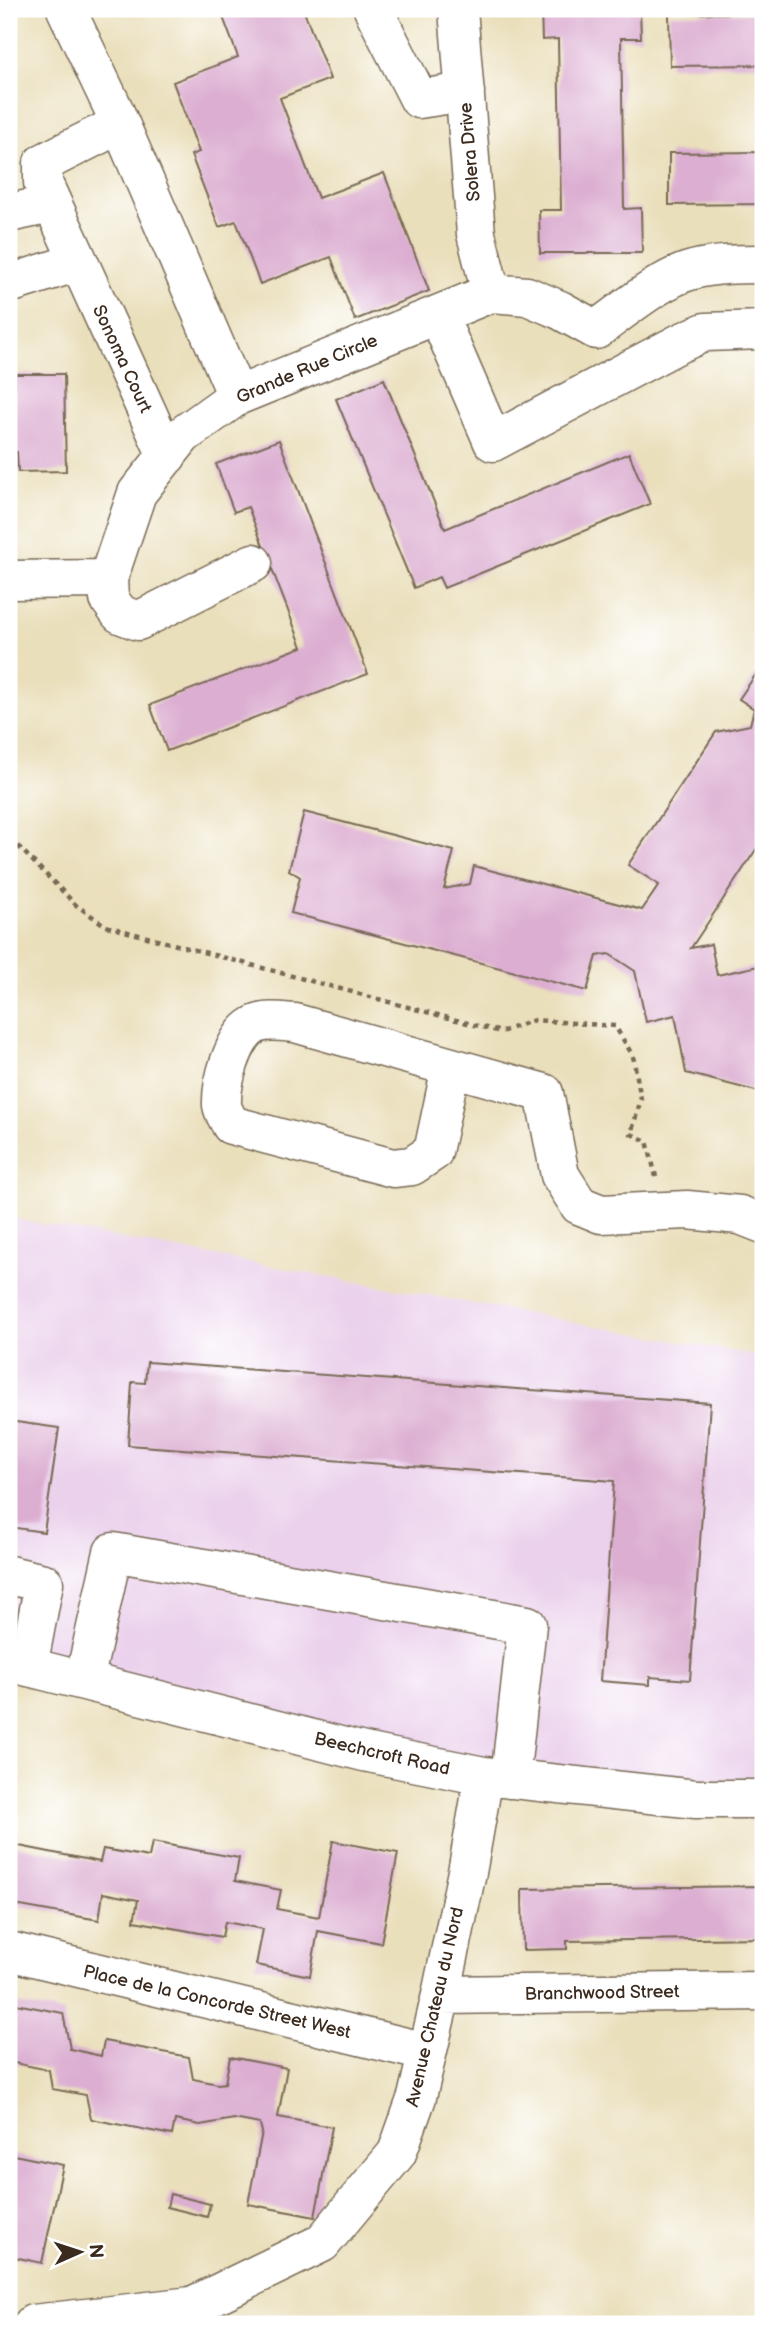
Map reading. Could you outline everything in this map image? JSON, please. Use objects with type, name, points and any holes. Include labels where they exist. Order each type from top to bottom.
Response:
[{"type":"street","points":[[66,9],[120,124],[237,396]]},
{"type":"street","points":[[373,9],[419,99],[465,92]]},
{"type":"street","name":"Solera Drive","points":[[458,9],[476,234],[491,293]]},
{"type":"street","name":"Sonoma Court","points":[[120,124],[43,163],[43,183],[167,456]]},
{"type":"street","points":[[9,213],[52,204]]},
{"type":"street","points":[[9,284],[78,262]]},
{"type":"street","points":[[596,330],[649,291],[690,270],[725,264],[763,264]]},
{"type":"street","points":[[491,293],[527,296],[596,330],[616,377]]},
{"type":"street","name":"Grande Rue Circle","points":[[108,579],[138,493],[183,435],[237,396],[491,293]]},
{"type":"street","points":[[438,315],[493,442],[680,342],[705,332],[763,330]]},
{"type":"street","points":[[9,580],[108,579],[109,599],[120,614],[138,621],[253,563]]},
{"type":"street","points":[[451,1067],[433,1152],[412,1166],[393,1168],[231,1125],[222,1107],[225,1079],[239,1038],[254,1025],[279,1021],[295,1023],[544,1093],[560,1175],[579,1205],[601,1214],[687,1210],[740,1215],[763,1224]]},
{"type":"street","name":"Avenue Chateau du Nord","points":[[33,2324],[192,2306],[323,2243],[397,2153],[416,2097],[468,1867],[497,1777],[527,1625],[113,1552],[84,1681]]},
{"type":"street","points":[[9,1574],[44,1583],[19,1664]]},
{"type":"street","name":"Beechcroft Road","points":[[19,1664],[364,1752],[497,1777],[696,1799],[763,1798]]},
{"type":"street","name":"Place de la Concorde Street West","points":[[9,1951],[426,2052]]},
{"type":"street","name":"Branchwood Street","points":[[441,1994],[763,1991]]},
{"type":"shaded area","points":[[9,1218],[763,1357],[763,1556],[752,1797],[488,1774],[9,1667]]},
{"type":"building","points":[[220,9],[303,9],[330,79],[280,98],[318,198],[384,173],[429,291],[355,320],[331,257],[260,284],[236,221],[219,227],[191,155],[199,152],[173,82],[238,57]]},
{"type":"building","points":[[541,9],[640,9],[641,38],[621,38],[624,209],[641,208],[642,253],[540,253],[539,210],[561,210],[558,39],[542,40]]},
{"type":"building","points":[[763,13],[763,65],[670,66],[669,14]]},
{"type":"building","points":[[763,152],[763,204],[669,205],[669,153]]},
{"type":"building","points":[[15,374],[64,374],[66,471],[18,472],[17,452],[9,452],[9,388],[15,388]]},
{"type":"building","points":[[384,379],[445,529],[629,453],[650,504],[444,588],[439,577],[414,588],[336,399]]},
{"type":"building","points":[[279,440],[368,674],[167,751],[150,705],[302,647],[248,507],[234,512],[216,464]]},
{"type":"building","points":[[763,664],[763,839],[691,948],[711,944],[717,975],[763,965],[763,1093],[686,1073],[675,1015],[646,1022],[635,971],[609,954],[597,956],[587,991],[291,913],[300,877],[289,870],[304,812],[454,851],[444,889],[470,884],[474,866],[642,910],[659,885],[628,865],[716,732],[750,725],[754,709],[739,699]]},
{"type":"building","points":[[147,1362],[710,1403],[690,1680],[650,1677],[650,1685],[600,1681],[614,1481],[128,1445],[132,1382],[145,1383]]},
{"type":"building","points":[[9,1421],[59,1428],[44,1532],[9,1527]]},
{"type":"building","points":[[333,1841],[398,1853],[381,1943],[318,1931],[310,1976],[256,1965],[263,1929],[225,1922],[222,1937],[134,1921],[138,1900],[103,1893],[99,1920],[9,1904],[9,1844],[100,1862],[103,1849],[149,1857],[152,1842],[239,1858],[235,1881],[281,1890],[277,1909],[319,1917]]},
{"type":"building","points":[[763,1886],[763,1938],[567,1941],[567,1949],[523,1950],[522,1889]]},
{"type":"building","points":[[16,2004],[63,2013],[70,2049],[101,2056],[104,2041],[189,2057],[193,2079],[225,2083],[230,2057],[287,2068],[278,2117],[332,2127],[315,2217],[248,2204],[262,2132],[260,2124],[234,2119],[200,2125],[175,2120],[172,2135],[91,2119],[86,2095],[52,2089],[49,2070],[9,2062],[9,2041]]},
{"type":"building","points":[[9,2154],[63,2165],[42,2263],[9,2256]]},
{"type":"building","points":[[170,2194],[210,2204],[207,2217],[167,2207]]}]
